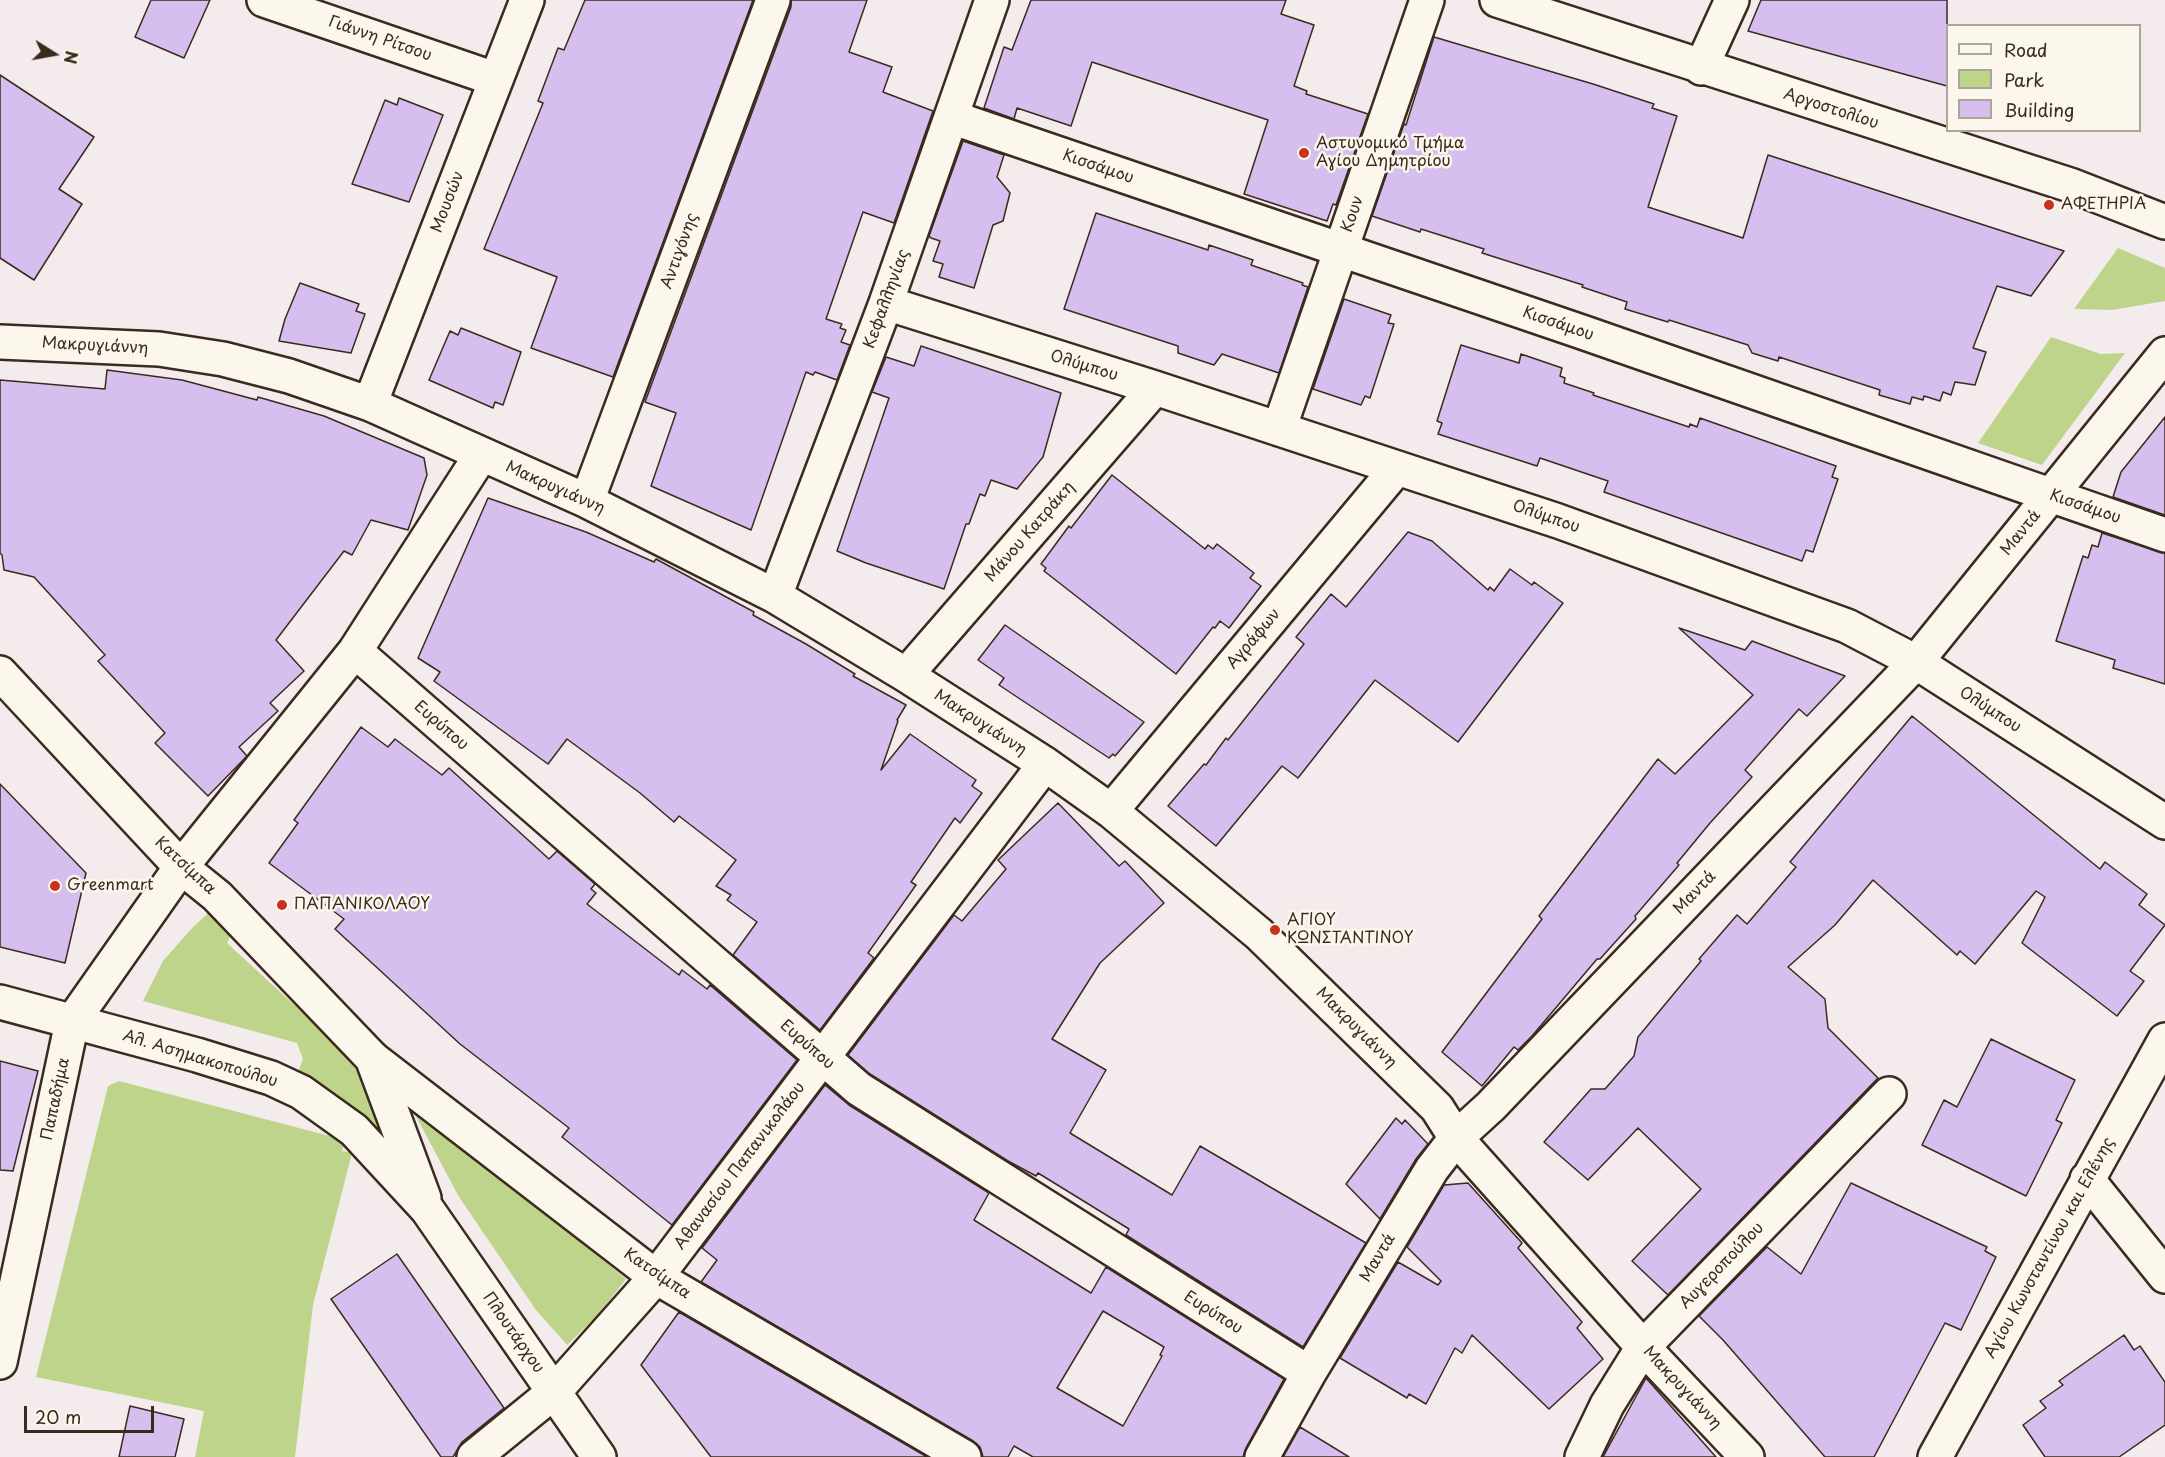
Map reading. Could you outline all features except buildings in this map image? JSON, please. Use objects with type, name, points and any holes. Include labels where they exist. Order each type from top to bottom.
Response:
[{"type":"street","name":"Γιάννη Ρίτσου","points":[[264,0],[495,79]]},
{"type":"street","name":"Μουσών","points":[[370,404],[527,0]]},
{"type":"street","name":"Αντιγόνης","points":[[587,501],[773,0]]},
{"type":"street","name":"Κεφαλληνίας","points":[[775,596],[886,303],[992,0]]},
{"type":"street","name":"Κουν","points":[[1279,429],[1427,0]]},
{"type":"street","name":"Αργοστολίου","points":[[1497,0],[1701,68],[2070,185],[2165,222]]},
{"type":"street","points":[[1701,68],[1732,0]]},
{"type":"street","name":"Κισσάμου","points":[[951,117],[1341,249],[2165,535]]},
{"type":"street","name":"Ολύμπου","points":[[886,303],[1558,520],[1847,626],[1916,663],[2165,822]]},
{"type":"street","name":"Μακρυγιάννη","points":[[0,342],[159,349],[223,359],[289,376],[370,404],[587,501],[775,596],[906,675],[1045,764],[1111,811],[1267,942],[1437,1108],[1456,1138],[1643,1347],[1747,1457]]},
{"type":"street","name":"Μαντά","points":[[1262,1457],[1309,1373],[1432,1169],[1456,1138],[1491,1106],[1916,663],[2165,354]]},
{"type":"street","name":"Μάνου Κατράκη","points":[[906,675],[1155,388]]},
{"type":"street","name":"Παπαδήμα","points":[[0,1362],[72,1022],[182,867],[355,651],[481,455]]},
{"type":"street","name":"Αγράφων","points":[[1111,811],[1397,468]]},
{"type":"street","name":"Ευρύπου","points":[[355,651],[859,1089],[1309,1373]]},
{"type":"street","name":"Κατσίμπα","points":[[0,673],[182,867],[217,896],[372,1058],[656,1277],[964,1457]]},
{"type":"street","name":"Αθανασίου Παπανικολάου","points":[[474,1457],[554,1392],[656,1277],[1045,764]]},
{"type":"street","name":"Αλ. Ασημακοπούλου","points":[[0,1002],[196,1055],[271,1078],[301,1092],[354,1130],[429,1212]]},
{"type":"street","name":"Αγίου Κωνσταντίνου και Ελένης","points":[[1935,1457],[2165,1040]]},
{"type":"street","name":"Κατσίμπα","points":[[372,1058],[429,1212]]},
{"type":"street","name":"Αυγεροπούλου","points":[[1582,1457],[1607,1405],[1643,1347],[1889,1094]]},
{"type":"street","points":[[2087,1179],[2165,1276]]},
{"type":"street","name":"Πλουτάρχου","points":[[429,1212],[599,1457]]},
{"type":"green space","points":[[2118,248],[2165,268],[2165,301],[2112,310],[2074,309]]},
{"type":"green space","points":[[2051,337],[2101,354],[2125,353],[2042,465],[1978,443]]},
{"type":"green space","points":[[213,909],[234,929],[227,943],[329,1037],[372,1081],[424,1182],[364,1117],[298,1072],[303,1059],[297,1043],[143,1001],[163,961],[193,927]]},
{"type":"green space","points":[[119,1081],[345,1140],[342,1151],[352,1153],[313,1305],[295,1457],[195,1457],[204,1411],[36,1377],[108,1086]]},
{"type":"green space","points":[[410,1105],[626,1279],[596,1317],[567,1345],[536,1310],[459,1197]]},
{"type":"place","name":"Αστυνομικό Τμήμα Αγίου Δημητρίου","points":[[1304,153]]},
{"type":"place","name":"ΑΦΕΤΗΡΙΑ","points":[[2049,205]]},
{"type":"place","name":"Greenmart","points":[[55,886]]},
{"type":"place","name":"ΠΑΠΑΝΙΚΟΛΑΟΥ","points":[[282,905]]},
{"type":"place","name":"ΑΓΙΟΥ ΚΩΝΣΤΑΝΤΙΝΟΥ","points":[[1275,930]]}]
